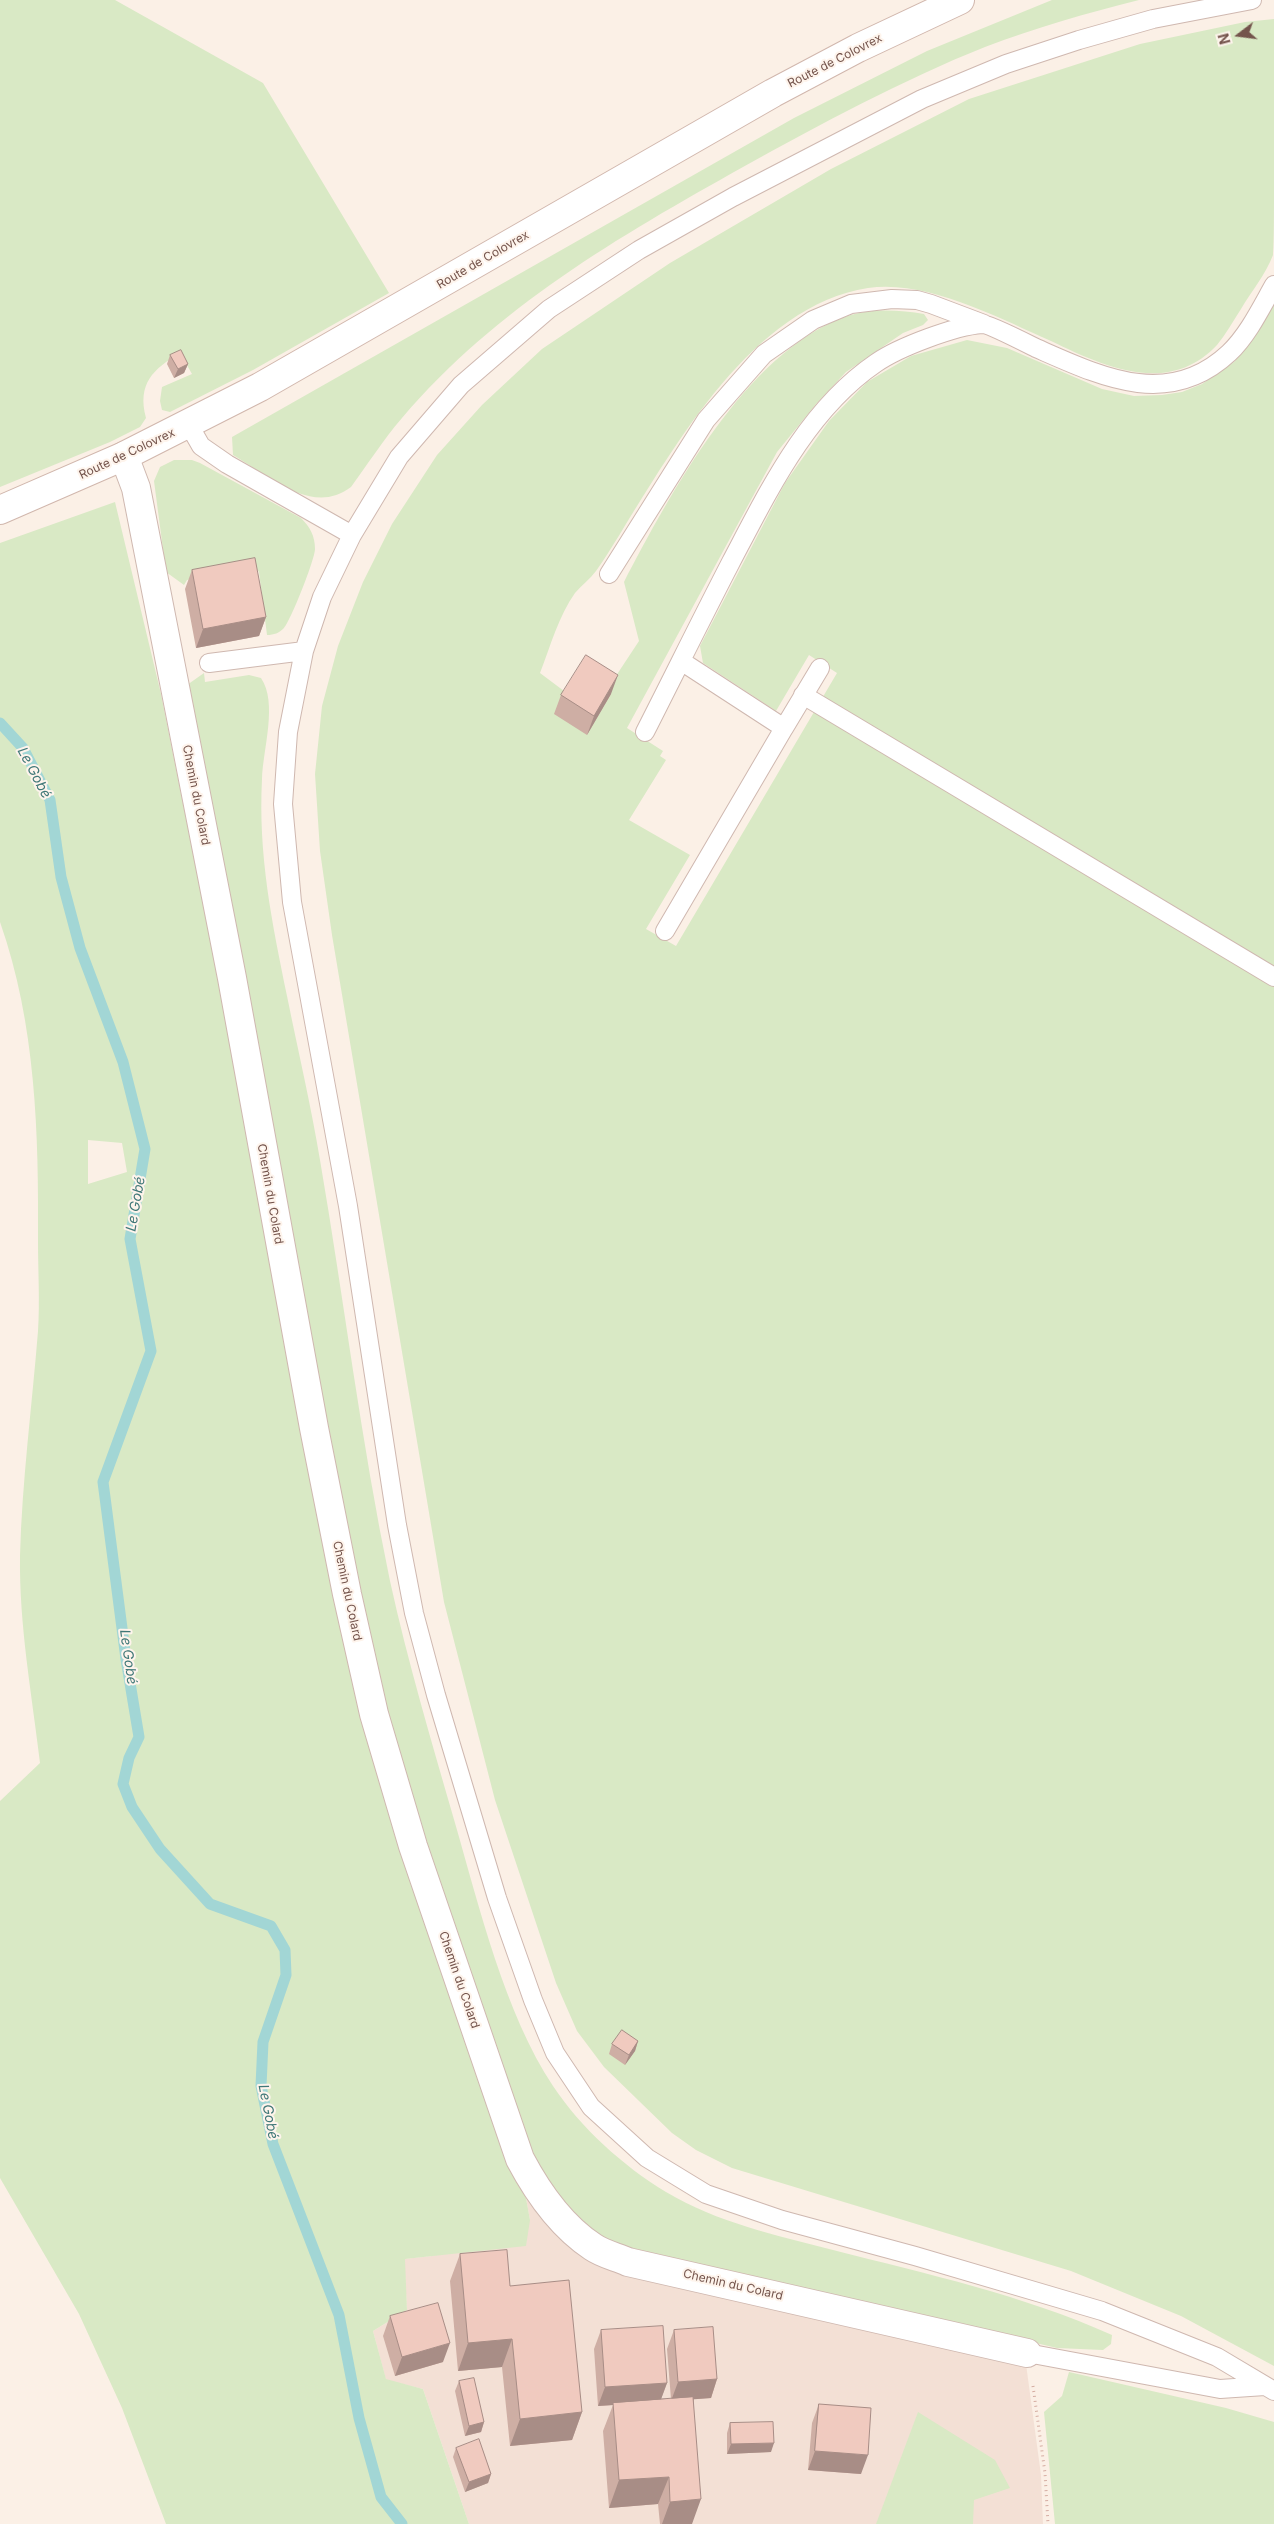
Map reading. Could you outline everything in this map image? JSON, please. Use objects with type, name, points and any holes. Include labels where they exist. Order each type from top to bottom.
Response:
[{"type":"street","name":"Route de Colovrex","points":[[0,510],[124,456],[188,425],[344,340],[773,93],[858,48],[960,0]]},
{"type":"street","name":"Chemin du Colard","points":[[124,456],[138,497],[232,978],[314,1428],[347,1594],[374,1714],[413,1846],[520,2159],[535,2187],[563,2221],[594,2248],[628,2262],[1027,2353]]},
{"type":"lane","points":[[1252,0],[1153,19],[1006,64],[922,99],[824,148],[639,250],[549,309],[461,385],[399,458],[352,535],[322,597],[304,652],[288,732],[283,804],[292,902],[348,1206],[397,1525],[414,1613],[441,1713],[497,1898],[533,2000],[555,2053],[591,2107],[647,2158],[706,2194],[782,2220],[915,2256],[1102,2311],[1217,2357],[1270,2389]]},
{"type":"lane","points":[[609,574],[706,420],[764,354],[813,320],[852,304],[892,299],[917,300],[984,324],[1096,374],[1125,382],[1168,383],[1190,378],[1212,367],[1230,352],[1249,328],[1274,285]]},
{"type":"lane","points":[[645,732],[778,473],[810,428],[856,378],[900,349],[984,324]]},
{"type":"lane","points":[[188,425],[201,446],[227,464],[352,535]]},
{"type":"lane","points":[[209,662],[304,652]]},
{"type":"lane","points":[[681,661],[784,728]]},
{"type":"lane","points":[[665,931],[820,668]]},
{"type":"lane","points":[[803,695],[1274,977]]},
{"type":"lane","points":[[1027,2353],[1220,2388],[1270,2389]]},
{"type":"path","points":[[1038,2413],[1048,2524]]},
{"type":"shaded area","points":[[550,2191],[984,2332],[1026,2364],[1041,2475],[1043,2524],[469,2524],[423,2389],[386,2380],[373,2331],[407,2310],[404,2259],[432,2256],[530,2220],[526,2198]]},
{"type":"green space","points":[[0,0],[115,0],[263,83],[389,293],[253,370],[170,412],[162,410],[160,401],[162,387],[192,374],[180,353],[162,365],[150,379],[144,396],[146,418],[140,427],[110,442],[0,487]]},
{"type":"green space","points":[[1052,0],[1139,0],[1023,33],[954,60],[862,103],[650,220],[561,277],[478,342],[439,378],[402,418],[351,487],[336,495],[321,497],[290,490],[233,455],[232,437],[794,118],[927,51]]},
{"type":"green space","points":[[1274,19],[1273,255],[1262,276],[1217,345],[1198,361],[1178,370],[1157,373],[1135,372],[1113,367],[1092,359],[962,302],[914,289],[868,288],[827,300],[789,321],[754,350],[722,384],[693,421],[599,566],[569,602],[555,632],[540,673],[568,694],[606,691],[639,641],[624,582],[664,508],[688,469],[744,393],[775,361],[809,335],[845,317],[864,312],[884,311],[924,314],[928,320],[923,325],[903,333],[846,372],[817,403],[777,452],[627,728],[663,751],[660,756],[666,760],[629,820],[690,855],[646,929],[676,946],[837,673],[809,655],[776,711],[703,663],[700,646],[785,483],[829,421],[867,382],[911,356],[967,340],[1007,348],[1102,389],[1134,396],[1182,392],[1202,384],[1234,362],[1246,348],[1274,301],[1274,2366],[1181,2316],[1071,2271],[732,2168],[696,2150],[672,2133],[604,2067],[577,2031],[556,1983],[495,1800],[444,1602],[332,935],[320,851],[315,774],[322,706],[338,646],[363,582],[392,524],[437,455],[482,405],[542,349],[670,263],[831,169],[969,99],[1140,44],[1245,22]]},
{"type":"green space","points":[[174,460],[192,460],[200,463],[301,518],[309,528],[314,540],[314,555],[292,614],[284,628],[278,632],[267,635],[259,572],[255,567],[245,565],[187,580],[184,585],[166,572],[154,481],[160,467]]},
{"type":"green space","points":[[115,502],[161,694],[375,1761],[433,1949],[496,2127],[526,2198],[530,2220],[526,2246],[405,2259],[407,2310],[373,2331],[386,2379],[423,2389],[469,2524],[166,2524],[122,2408],[79,2314],[0,2178],[0,1801],[40,1763],[24,1634],[20,1582],[25,1472],[39,1320],[38,1161],[33,1080],[28,1040],[12,961],[0,922],[0,543]],"holes":[[[88,1140],[122,1143],[127,1172],[88,1184]]]},
{"type":"green space","points":[[204,673],[205,682],[249,675],[261,678],[266,688],[269,713],[261,807],[267,889],[281,969],[309,1098],[329,1213],[361,1424],[390,1581],[412,1673],[484,1924],[507,1993],[536,2057],[564,2102],[604,2145],[650,2182],[686,2203],[748,2227],[974,2286],[1044,2308],[1112,2335],[1111,2344],[1103,2350],[1057,2348],[619,2245],[592,2230],[572,2213],[536,2169],[382,1712],[187,685]]},
{"type":"green space","points":[[1069,2372],[1226,2408],[1274,2422],[1274,2524],[1055,2524],[1044,2412],[1062,2396]]},
{"type":"green space","points":[[918,2412],[995,2460],[1010,2488],[974,2500],[973,2524],[876,2524]]},
{"type":"building","points":[[181,350],[188,364],[178,369],[170,355]]},
{"type":"building","points":[[255,558],[266,617],[203,629],[192,570]]},
{"type":"building","points":[[586,655],[618,675],[594,716],[561,695]]},
{"type":"building","points":[[622,2030],[638,2041],[629,2055],[612,2044]]},
{"type":"building","points":[[507,2250],[510,2286],[569,2280],[582,2412],[520,2419],[512,2339],[468,2343],[460,2254]]},
{"type":"building","points":[[438,2303],[450,2343],[402,2357],[390,2316]]},
{"type":"building","points":[[663,2326],[667,2383],[605,2387],[601,2330]]},
{"type":"building","points":[[713,2327],[717,2379],[678,2382],[674,2330]]},
{"type":"building","points":[[474,2378],[484,2422],[469,2426],[459,2381]]},
{"type":"building","points":[[693,2397],[701,2499],[670,2502],[669,2477],[619,2480],[613,2403]]},
{"type":"building","points":[[819,2404],[871,2408],[868,2455],[815,2451]]},
{"type":"building","points":[[773,2422],[774,2443],[731,2444],[730,2423]]},
{"type":"building","points":[[479,2439],[491,2474],[469,2482],[456,2448]]},
{"type":"waterway","name":"Le Gobé","points":[[0,723],[23,748],[50,800],[61,877],[80,948],[123,1062],[145,1149],[130,1239],[151,1351],[103,1482],[126,1659],[139,1737],[129,1758],[123,1784],[132,1807],[160,1849],[210,1904],[271,1926],[285,1950],[286,1975],[263,2042],[261,2086],[273,2144],[339,2315],[359,2418],[381,2497],[402,2524]]}]
